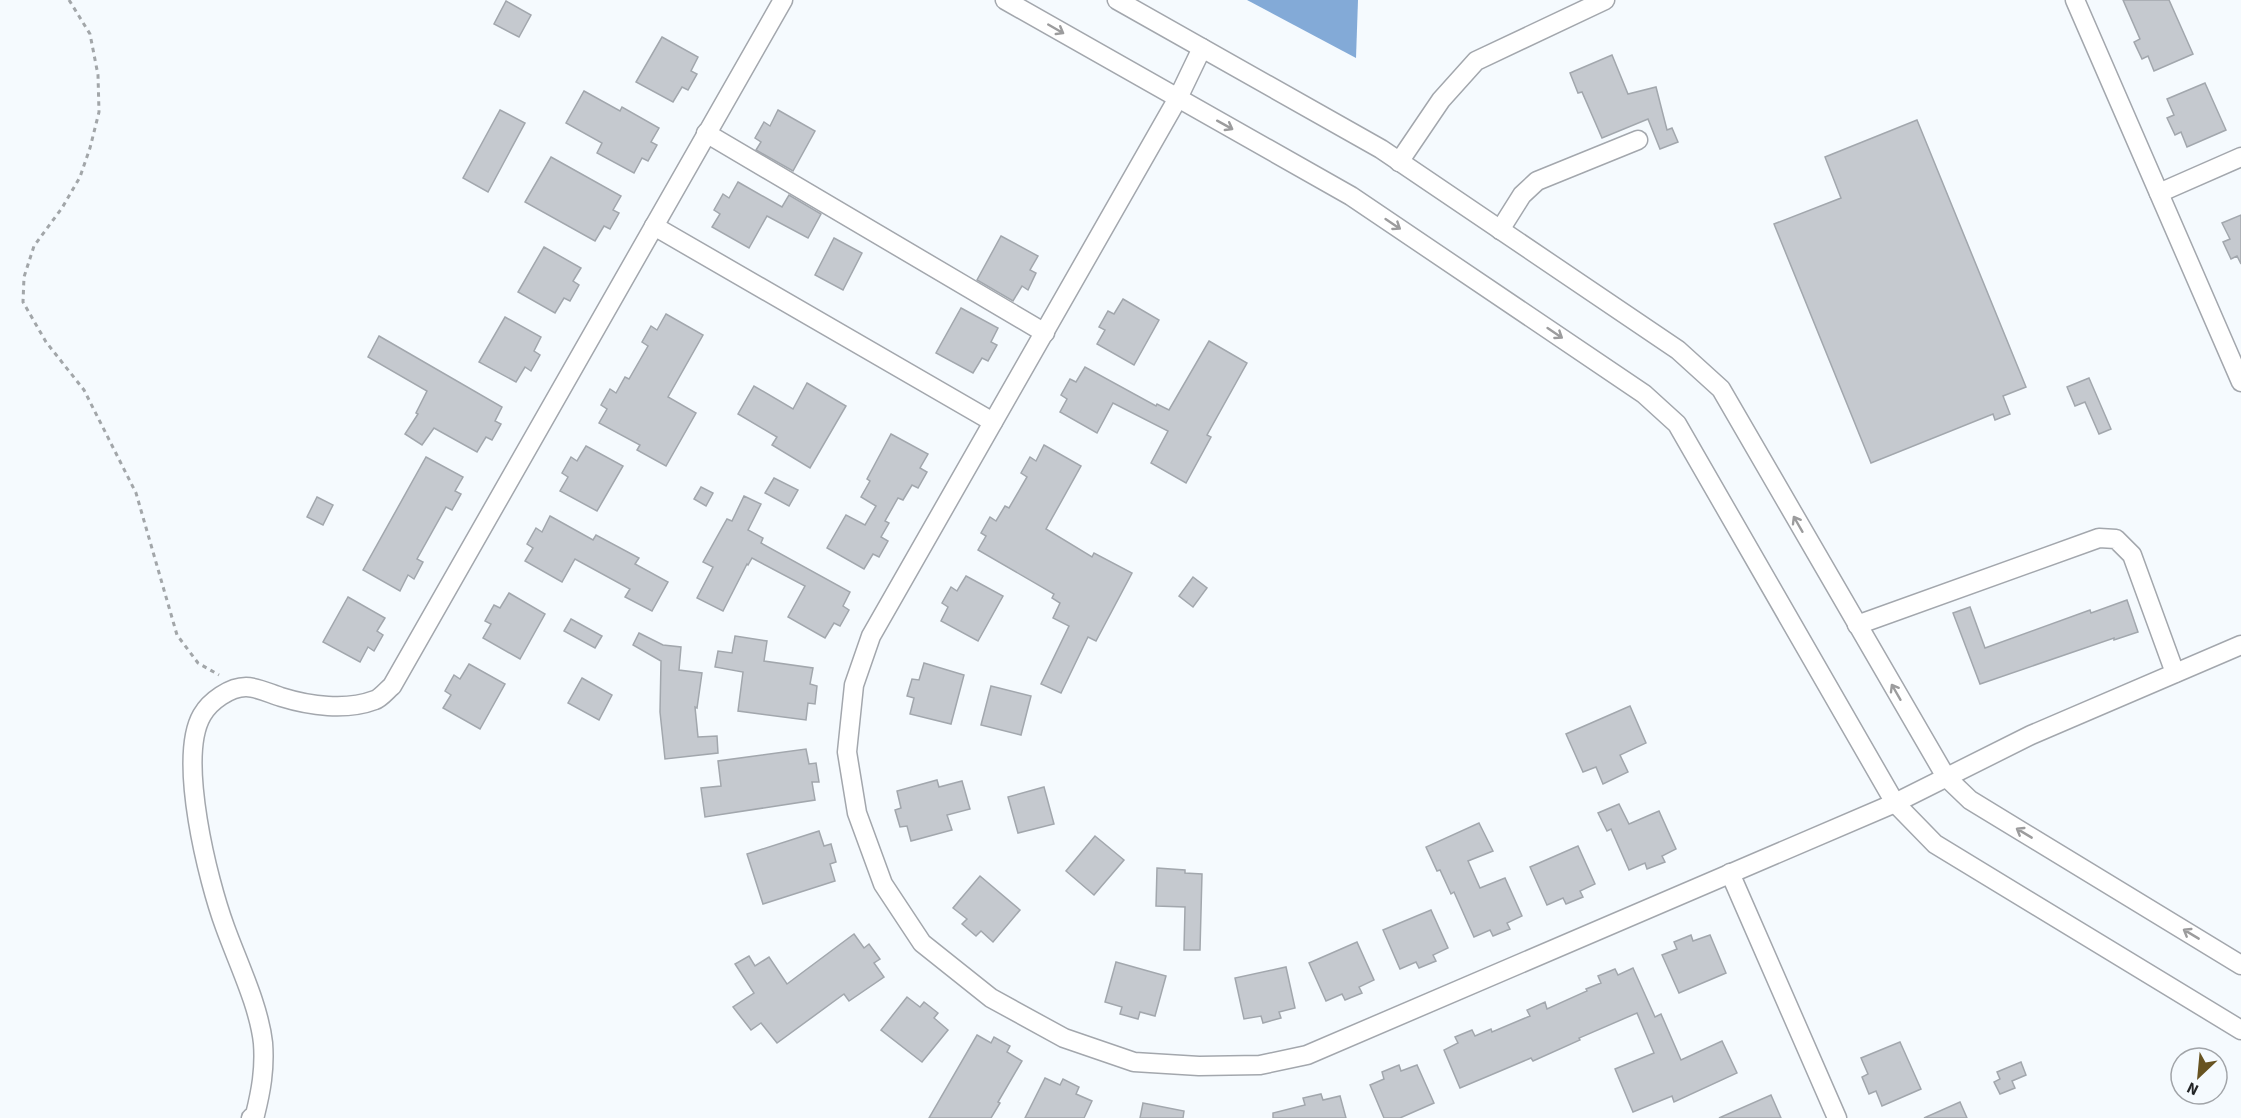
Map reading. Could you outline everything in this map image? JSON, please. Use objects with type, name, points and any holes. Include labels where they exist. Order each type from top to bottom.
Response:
[{"type":"street","points":[[251,1118],[255,1115],[263,1082],[263,1042],[250,993],[224,925],[206,860],[194,794],[192,744],[202,714],[221,694],[246,687],[299,703],[347,706],[377,700],[392,686],[783,0]]},
{"type":"street","points":[[1005,0],[1351,196],[1644,393],[1677,424],[1895,803],[1935,844],[2239,1032]]},
{"type":"street","points":[[1117,0],[1380,149],[1678,350],[1721,389],[1946,777],[1970,800],[2241,965]]},
{"type":"street","points":[[1399,162],[1441,100],[1476,61],[1605,0]]},
{"type":"street","points":[[2075,0],[2241,382]]},
{"type":"street","points":[[1202,48],[1178,98],[871,636],[854,685],[847,752],[857,813],[883,884],[922,943],[991,998],[1064,1038],[1134,1062],[1199,1066],[1260,1065],[1307,1055],[1895,803],[2031,735],[2241,645]]},
{"type":"street","points":[[706,133],[1045,333]]},
{"type":"street","points":[[1500,230],[1522,195],[1537,181],[1638,140]]},
{"type":"street","points":[[2159,193],[2241,157]]},
{"type":"street","points":[[654,226],[993,422]]},
{"type":"street","points":[[1857,625],[2099,538],[2116,539],[2132,555],[2175,673]]},
{"type":"street","points":[[1730,873],[1837,1118]]},
{"type":"path","points":[[69,0],[90,34],[98,75],[99,112],[80,177],[62,208],[34,246],[24,277],[23,302],[46,342],[84,390],[136,492],[177,635],[198,663],[246,687]]},
{"type":"water","points":[[1247,0],[1358,0],[1356,58]]},
{"type":"building","points":[[2123,0],[2169,0],[2193,54],[2154,71],[2148,56],[2142,59],[2134,42],[2140,39]]},
{"type":"building","points":[[506,1],[531,15],[519,37],[494,24]]},
{"type":"building","points":[[662,37],[698,57],[691,71],[697,74],[688,90],[682,87],[673,102],[636,82]]},
{"type":"building","points":[[1612,55],[1628,94],[1656,87],[1667,130],[1672,128],[1678,142],[1660,149],[1648,119],[1602,138],[1582,92],[1578,93],[1570,73]]},
{"type":"building","points":[[2205,83],[2226,130],[2187,147],[2181,132],[2175,135],[2167,118],[2174,115],[2167,99]]},
{"type":"building","points":[[584,91],[620,111],[622,107],[659,128],[651,142],[657,145],[648,161],[642,158],[634,173],[597,153],[602,143],[566,123]]},
{"type":"building","points":[[500,110],[525,123],[488,192],[463,178]]},
{"type":"building","points":[[778,110],[815,131],[793,171],[756,150],[761,142],[755,138],[764,122],[770,126]]},
{"type":"building","points":[[1917,120],[2026,387],[2003,396],[2010,414],[1995,420],[1993,414],[1871,463],[1774,224],[1841,198],[1825,157]]},
{"type":"building","points":[[551,157],[621,196],[613,210],[619,213],[610,229],[604,226],[595,241],[525,202]]},
{"type":"building","points":[[738,182],[782,207],[789,195],[821,214],[808,238],[767,216],[749,248],[712,227],[720,214],[714,210],[723,194],[729,198]]},
{"type":"building","points":[[2241,215],[2241,264],[2237,256],[2231,259],[2223,242],[2230,239],[2222,223]]},
{"type":"building","points":[[1001,236],[1038,256],[1030,270],[1036,273],[1028,290],[1022,286],[1013,301],[977,280]]},
{"type":"building","points":[[834,238],[862,253],[843,290],[815,275]]},
{"type":"building","points":[[544,247],[581,268],[573,281],[579,285],[570,301],[564,298],[555,313],[518,292]]},
{"type":"building","points":[[1123,299],[1159,320],[1134,365],[1097,344],[1105,330],[1099,327],[1108,311],[1114,314]]},
{"type":"building","points":[[961,308],[998,328],[991,342],[997,345],[988,361],[982,358],[973,373],[936,353]]},
{"type":"building","points":[[666,314],[703,335],[668,397],[696,413],[666,466],[637,450],[640,445],[599,423],[607,409],[601,405],[610,389],[616,393],[625,377],[629,379],[648,346],[642,342],[651,326],[657,330]]},
{"type":"building","points":[[505,317],[541,337],[534,351],[540,355],[531,371],[525,367],[516,382],[479,362]]},
{"type":"building","points":[[379,336],[502,407],[495,421],[501,424],[492,440],[486,437],[477,452],[434,428],[422,445],[405,434],[418,414],[416,413],[427,391],[368,357]]},
{"type":"building","points":[[1209,341],[1247,363],[1207,435],[1211,437],[1186,483],[1151,463],[1168,431],[1113,403],[1097,433],[1060,412],[1067,399],[1061,395],[1070,379],[1076,382],[1085,367],[1156,406],[1157,404],[1169,410]]},
{"type":"building","points":[[2089,378],[2111,429],[2099,434],[2085,402],[2075,406],[2067,387]]},
{"type":"building","points":[[807,383],[846,406],[810,468],[772,445],[777,437],[738,414],[754,386],[793,409]]},
{"type":"building","points":[[891,434],[928,454],[920,468],[927,472],[918,488],[912,485],[903,500],[898,498],[885,521],[889,523],[881,537],[888,541],[879,557],[873,554],[864,569],[827,548],[846,515],[865,525],[876,506],[861,497],[870,481],[867,479]]},
{"type":"building","points":[[1044,445],[1081,466],[1046,529],[1092,557],[1094,553],[1132,573],[1096,641],[1088,637],[1061,693],[1041,684],[1069,626],[1053,618],[1060,603],[1052,598],[1054,594],[978,550],[986,536],[981,533],[990,517],[996,521],[1005,506],[1009,508],[1027,477],[1021,473],[1030,457],[1036,461]]},
{"type":"building","points":[[586,446],[623,466],[597,511],[560,491],[568,477],[562,473],[571,457],[577,461]]},
{"type":"building","points":[[426,457],[463,477],[455,491],[461,494],[452,510],[446,507],[417,559],[423,562],[414,579],[408,575],[400,591],[363,570]]},
{"type":"building","points":[[774,478],[798,490],[789,506],[765,493]]},
{"type":"building","points":[[701,487],[713,493],[706,506],[694,499]]},
{"type":"building","points":[[744,496],[761,504],[748,530],[763,538],[761,543],[850,592],[843,606],[849,610],[840,626],[834,623],[825,638],[788,617],[805,586],[752,558],[723,611],[697,598],[713,567],[703,562],[727,519],[732,521]]},
{"type":"building","points":[[317,497],[333,505],[323,525],[307,517]]},
{"type":"building","points":[[550,516],[593,540],[596,535],[639,558],[635,564],[668,582],[652,611],[625,597],[630,589],[575,559],[562,582],[525,561],[533,548],[527,544],[536,528],[542,532]]},
{"type":"building","points":[[966,576],[1003,596],[978,641],[941,621],[948,607],[942,603],[951,587],[957,591]]},
{"type":"building","points":[[1193,577],[1207,588],[1193,607],[1179,596]]},
{"type":"building","points":[[509,593],[545,614],[520,659],[483,638],[491,624],[485,621],[494,605],[500,608]]},
{"type":"building","points":[[348,597],[385,618],[377,631],[383,635],[374,651],[368,647],[360,662],[323,642]]},
{"type":"building","points":[[2127,600],[2138,632],[2114,640],[2114,638],[1980,684],[1953,613],[1970,607],[1985,648],[2090,610],[2091,613]]},
{"type":"building","points":[[571,619],[602,636],[595,648],[564,631]]},
{"type":"building","points":[[639,633],[663,645],[681,647],[679,670],[702,673],[697,708],[695,707],[698,737],[717,736],[718,753],[665,759],[660,712],[661,661],[633,645]]},
{"type":"building","points":[[735,636],[767,641],[764,661],[813,668],[810,684],[817,686],[815,704],[808,703],[806,720],[738,711],[743,672],[715,667],[718,651],[732,653]]},
{"type":"building","points":[[924,663],[964,675],[951,724],[910,714],[914,698],[907,696],[912,679],[919,680]]},
{"type":"building","points":[[469,664],[505,684],[480,729],[443,708],[451,695],[445,691],[454,675],[460,679]]},
{"type":"building","points":[[582,678],[612,695],[599,720],[568,703]]},
{"type":"building","points":[[991,686],[1031,696],[1021,735],[981,725]]},
{"type":"building","points":[[1630,706],[1646,743],[1620,755],[1628,772],[1603,784],[1596,767],[1583,772],[1566,734]]},
{"type":"building","points":[[806,749],[809,764],[816,763],[819,782],[812,782],[815,800],[705,817],[701,788],[721,786],[718,761]]},
{"type":"building","points":[[937,780],[939,787],[962,781],[970,809],[947,815],[952,830],[911,841],[907,826],[900,827],[895,810],[901,808],[897,791]]},
{"type":"building","points":[[1044,787],[1054,824],[1018,833],[1008,797]]},
{"type":"building","points":[[1619,804],[1629,824],[1659,811],[1676,849],[1662,856],[1665,862],[1647,869],[1645,863],[1629,870],[1611,829],[1607,831],[1598,813]]},
{"type":"building","points":[[1479,823],[1493,851],[1468,861],[1480,888],[1505,878],[1522,916],[1507,923],[1510,929],[1493,936],[1490,930],[1474,937],[1454,892],[1451,894],[1426,847]]},
{"type":"building","points":[[819,831],[824,846],[831,844],[836,862],[830,864],[835,881],[763,904],[747,854]]},
{"type":"building","points":[[1095,836],[1124,860],[1094,895],[1066,871]]},
{"type":"building","points":[[1578,846],[1595,884],[1580,891],[1583,897],[1566,904],[1563,898],[1547,905],[1530,867]]},
{"type":"building","points":[[1157,868],[1202,874],[1200,950],[1184,950],[1185,907],[1156,906]]},
{"type":"building","points":[[980,876],[1020,910],[993,942],[981,931],[976,936],[962,924],[967,919],[953,908]]},
{"type":"building","points":[[1431,910],[1448,948],[1433,955],[1436,961],[1419,968],[1416,962],[1400,969],[1383,930]]},
{"type":"building","points":[[854,934],[864,948],[869,944],[880,959],[874,963],[884,977],[849,1001],[844,994],[777,1043],[761,1023],[751,1030],[733,1007],[754,993],[735,964],[749,956],[755,966],[769,957],[787,984]]},
{"type":"building","points":[[1691,935],[1693,941],[1710,935],[1726,973],[1679,993],[1662,955],[1677,949],[1674,942]]},
{"type":"building","points":[[1357,942],[1374,980],[1359,987],[1362,993],[1345,1000],[1342,994],[1326,1001],[1309,963]]},
{"type":"building","points":[[1116,962],[1166,976],[1155,1016],[1140,1012],[1138,1019],[1120,1014],[1122,1007],[1105,1002]]},
{"type":"building","points":[[1286,967],[1295,1008],[1279,1012],[1281,1018],[1263,1023],[1261,1016],[1244,1019],[1235,978]]},
{"type":"building","points":[[1633,968],[1655,1017],[1661,1014],[1681,1060],[1722,1041],[1737,1073],[1674,1102],[1672,1096],[1633,1112],[1615,1069],[1654,1053],[1637,1013],[1533,1061],[1531,1058],[1460,1088],[1444,1050],[1458,1043],[1455,1037],[1472,1030],[1475,1036],[1491,1029],[1492,1032],[1530,1016],[1527,1010],[1545,1002],[1547,1009],[1587,991],[1586,989],[1601,983],[1598,976],[1615,969],[1618,975]]},
{"type":"building","points":[[907,997],[920,1007],[924,1002],[938,1013],[934,1018],[948,1030],[922,1062],[881,1030]]},
{"type":"building","points":[[977,1035],[991,1043],[994,1037],[1010,1046],[1007,1052],[1022,1061],[998,1102],[1000,1103],[991,1118],[929,1118]]},
{"type":"building","points":[[1900,1042],[1921,1089],[1882,1106],[1876,1091],[1869,1094],[1862,1077],[1868,1074],[1861,1058]]},
{"type":"building","points":[[2021,1062],[2026,1075],[2012,1081],[2015,1088],[2000,1094],[1994,1082],[2000,1079],[1997,1072]]},
{"type":"building","points":[[1399,1065],[1401,1071],[1417,1065],[1434,1103],[1400,1118],[1384,1118],[1370,1085],[1384,1079],[1382,1072]]},
{"type":"building","points":[[1045,1078],[1060,1085],[1063,1079],[1079,1087],[1076,1094],[1092,1101],[1084,1118],[1025,1118]]},
{"type":"building","points":[[1321,1094],[1323,1100],[1340,1096],[1346,1118],[1273,1118],[1273,1113],[1305,1105],[1303,1098]]},
{"type":"building","points":[[1771,1095],[1781,1118],[1719,1118]]},
{"type":"building","points":[[1960,1102],[1967,1118],[1924,1118]]},
{"type":"building","points":[[1143,1103],[1184,1111],[1183,1118],[1140,1118]]}]
